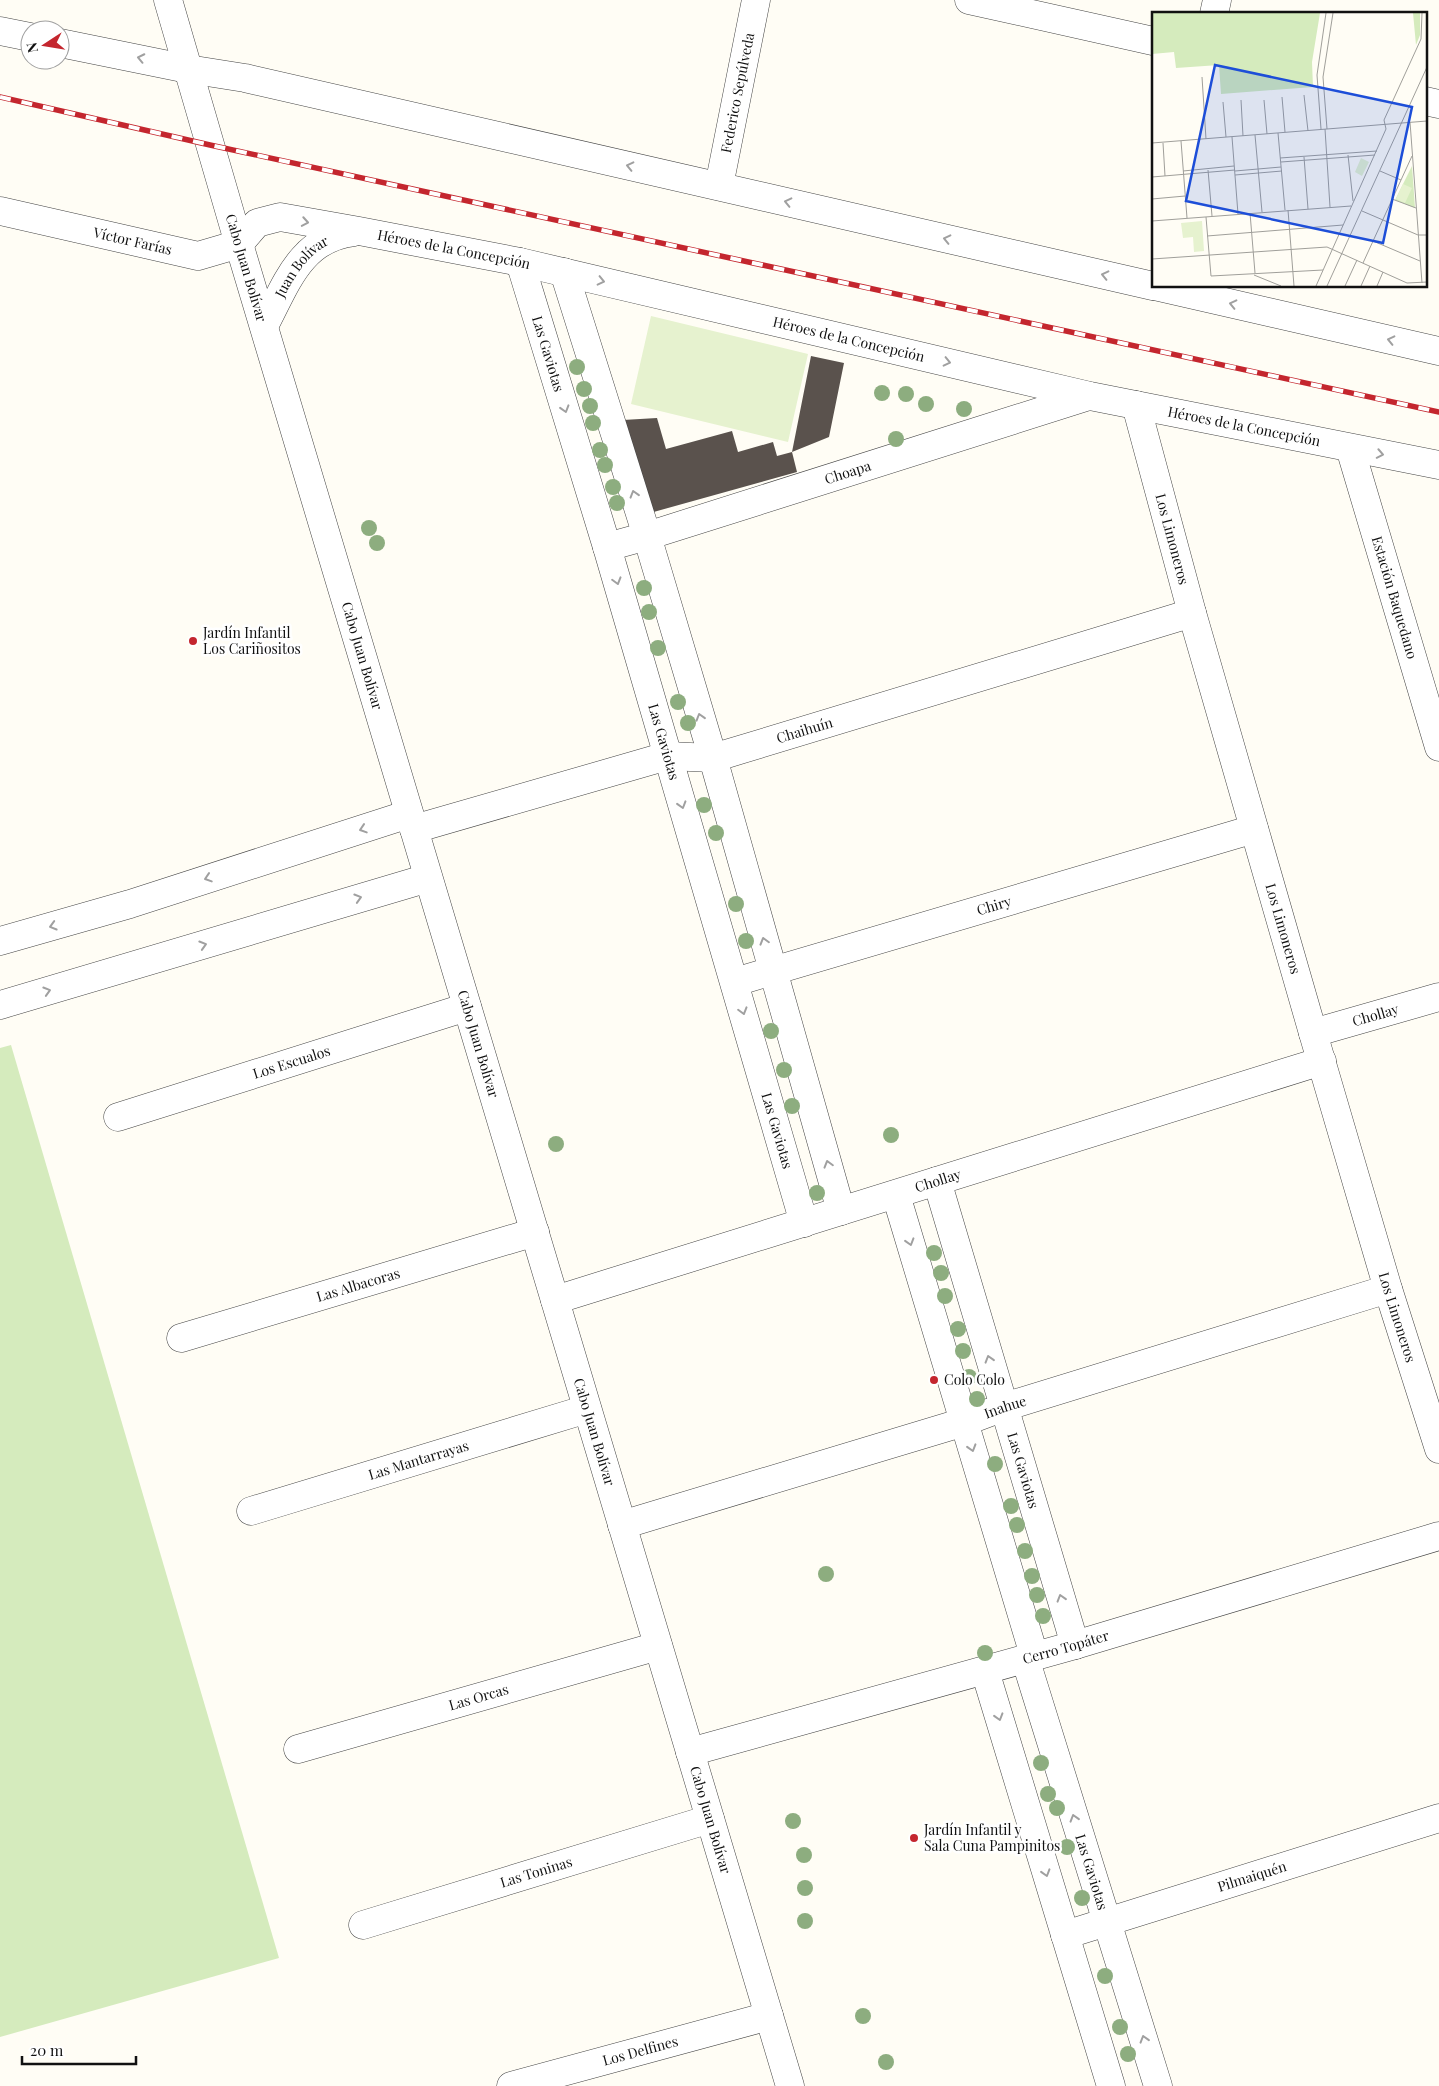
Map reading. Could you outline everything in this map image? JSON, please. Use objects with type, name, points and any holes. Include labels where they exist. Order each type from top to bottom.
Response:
[{"type":"street","name":"Cabo Juan Bolívar","points":[[168,0],[411,821],[790,2086]]},
{"type":"street","name":"Federico Sepúlveda","points":[[719,186],[756,0]]},
{"type":"street","points":[[976,1],[1152,41]]},
{"type":"street","points":[[0,31],[20,35]]},
{"type":"street","points":[[70,45],[188,69],[254,80],[1152,286]]},
{"type":"street","points":[[1426,101],[1439,104]]},
{"type":"street","name":"Víctor Farías","points":[[0,211],[198,256],[239,244]]},
{"type":"street","name":"Héroes de la Concepción","points":[[239,244],[257,223],[280,217],[359,231],[520,262],[1090,396],[1439,465]]},
{"type":"street","name":"Juan Bolívar","points":[[264,326],[298,263],[310,250],[325,239],[342,233],[359,231]]},
{"type":"street","name":"Las Gaviotas","points":[[520,262],[606,547],[804,1223]]},
{"type":"street","points":[[564,272],[647,536],[713,758],[841,1211]]},
{"type":"street","points":[[1162,288],[1439,351]]},
{"type":"street","name":"Choapa","points":[[606,547],[647,536],[1090,396]]},
{"type":"street","name":"Los Limoneros","points":[[1136,405],[1192,613],[1312,1033],[1322,1061],[1388,1289],[1434,1411],[1439,1449]]},
{"type":"street","name":"Estación Baquedano","points":[[1350,448],[1439,747]]},
{"type":"street","name":"Chaihuín","points":[[0,941],[411,821],[667,756],[713,758],[1192,613]]},
{"type":"street","name":"Chiry","points":[[734,982],[1254,829]]},
{"type":"street","points":[[0,1004],[428,878]]},
{"type":"street","name":"Chollay","points":[[1312,1033],[1439,997]]},
{"type":"street","name":"Los Escualos","points":[[118,1117],[467,1006]]},
{"type":"street","name":"Chollay","points":[[555,1300],[1322,1061]]},
{"type":"street","name":"Las Gaviotas","points":[[936,1181],[1075,1645]]},
{"type":"street","name":"Las Gaviotas","points":[[896,1195],[964,1422],[1107,1922],[1158,2086]]},
{"type":"street","name":"Las Albacoras","points":[[181,1338],[535,1232]]},
{"type":"street","name":"Inahue","points":[[622,1525],[964,1422],[1004,1407],[1388,1289]]},
{"type":"street","name":"Las Mantarrayas","points":[[251,1511],[587,1409]]},
{"type":"street","name":"Cerro Topáter","points":[[690,1752],[1075,1645],[1439,1536]]},
{"type":"street","name":"Las Orcas","points":[[298,1749],[658,1646]]},
{"type":"street","points":[[984,1671],[1111,2086]]},
{"type":"street","name":"Pilmaiquén","points":[[1064,1935],[1439,1818]]},
{"type":"street","name":"Las Toninas","points":[[363,1925],[710,1819]]},
{"type":"street","name":"Los Delfines","points":[[511,2086],[769,2016]]},
{"type":"green space","points":[[651,316],[808,354],[788,442],[631,404]]},
{"type":"green space","points":[[11,1045],[279,1958],[0,2037],[0,1048]]},
{"type":"building","points":[[811,356],[844,363],[829,437],[792,452]]},
{"type":"building","points":[[657,418],[666,449],[732,431],[738,452],[773,442],[777,456],[792,452],[797,472],[650,513],[623,420]]},
{"type":"railway","points":[[0,97],[210,145],[1439,412]]},
{"type":"place","name":"Jardín Infantil Los Cariñositos","points":[[193,641]]},
{"type":"place","name":"Colo Colo","points":[[934,1380]]},
{"type":"place","name":"Jardín Infantil y Sala Cuna Pampinitos","points":[[914,1838]]}]
